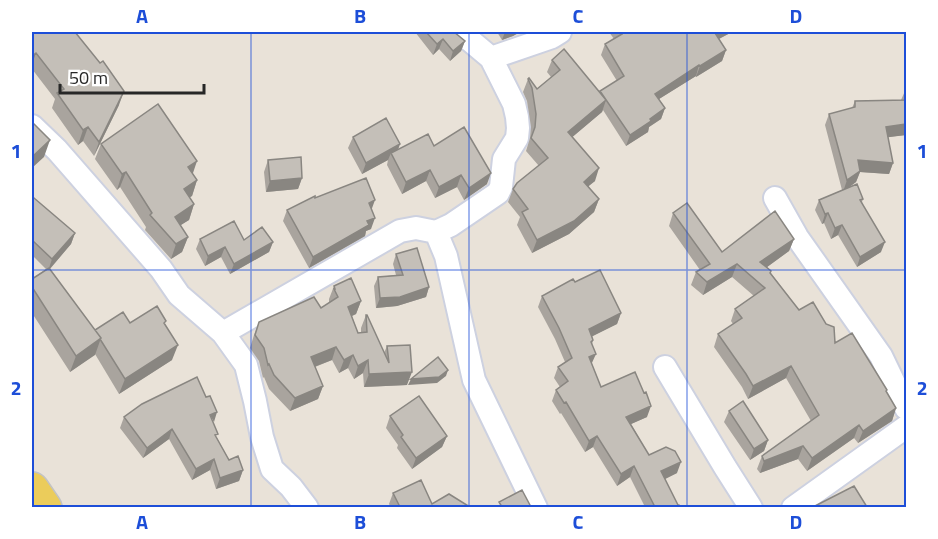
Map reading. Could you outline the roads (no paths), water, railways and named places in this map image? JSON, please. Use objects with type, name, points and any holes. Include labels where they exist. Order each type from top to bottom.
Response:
[{"type":"main road","points":[[32,489],[45,507]]},
{"type":"street","points":[[223,333],[400,231],[416,228],[436,232],[451,225],[498,193],[501,187],[504,159],[517,138],[514,104],[491,58],[460,32]]},
{"type":"street","points":[[491,58],[552,37],[560,32]]},
{"type":"street","points":[[32,126],[57,150],[153,260],[179,295],[223,333],[246,365],[262,437],[272,469],[307,507]]},
{"type":"street","points":[[775,198],[798,237],[881,356],[906,408]]},
{"type":"street","points":[[436,232],[446,256],[474,380],[536,507]]},
{"type":"street","points":[[665,367],[725,467],[752,507]]},
{"type":"street","points":[[794,507],[906,427]]}]
